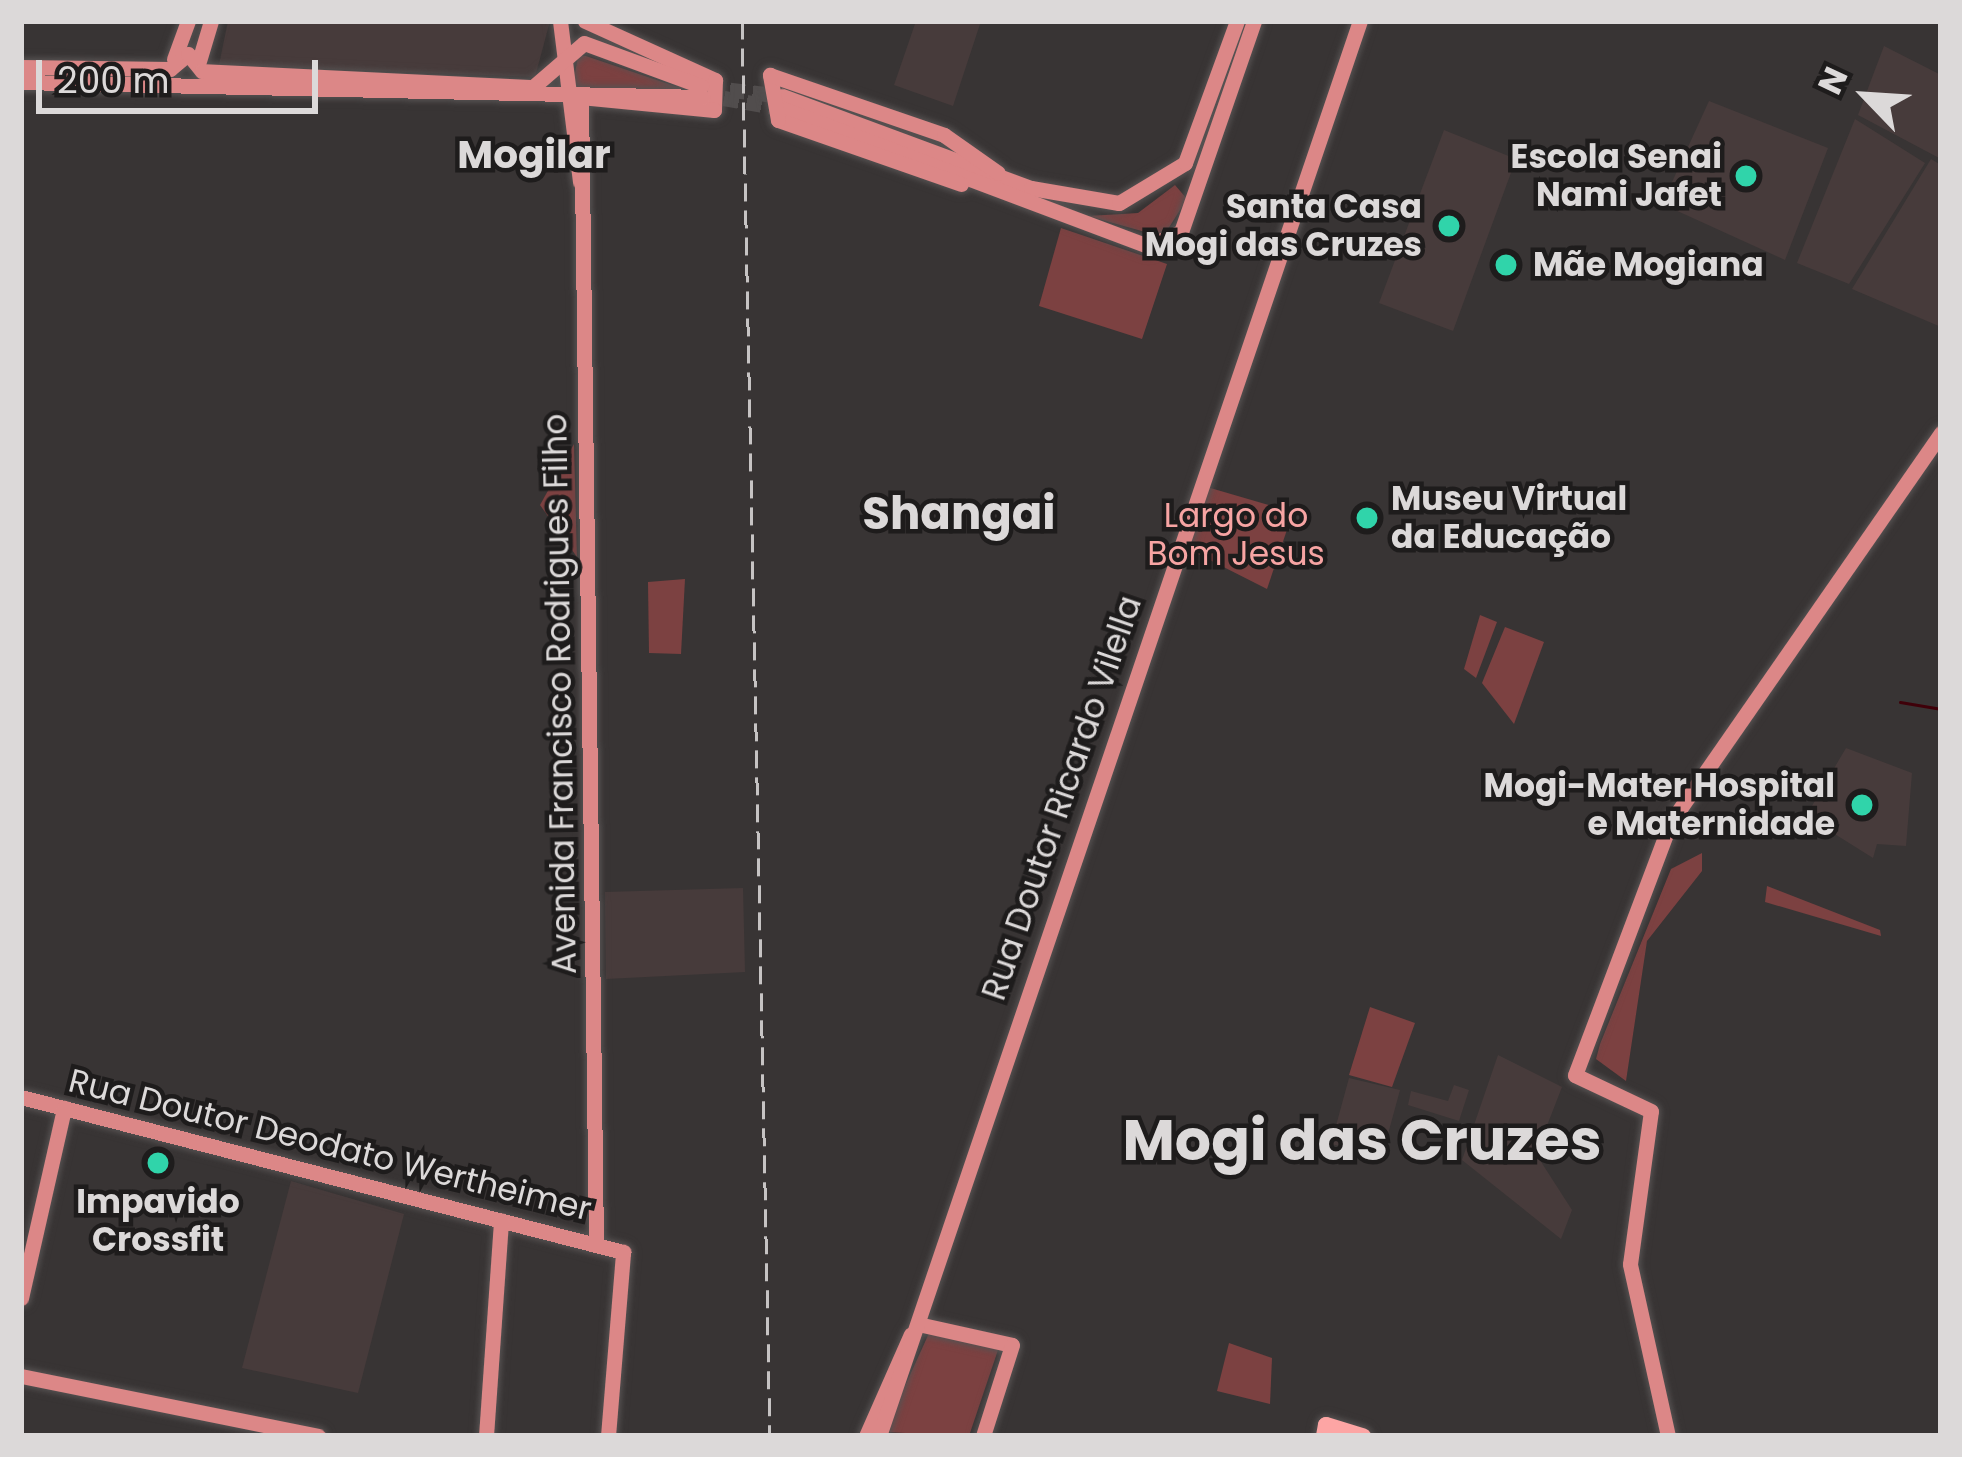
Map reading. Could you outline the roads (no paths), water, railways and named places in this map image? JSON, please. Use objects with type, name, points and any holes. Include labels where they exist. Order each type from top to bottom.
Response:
[{"type":"main road","points":[[185,87],[172,64],[188,21]]},
{"type":"main road","points":[[185,87],[201,66],[212,21]]},
{"type":"main road","name":"Avenida Francisco Rodrigues Filho","points":[[560,21],[558,62],[576,97],[580,183],[596,1245]]},
{"type":"main road","points":[[581,21],[584,43]]},
{"type":"main road","points":[[576,97],[714,110],[711,74],[608,40],[581,21]]},
{"type":"main road","points":[[1012,199],[931,157],[782,102],[1005,180],[1094,205],[1168,180],[1193,150],[1237,21]]},
{"type":"main road","points":[[1005,180],[944,135],[770,75],[778,120],[1148,246],[1174,238],[1193,204],[1254,21]]},
{"type":"main road","name":"Rua Doutor Ricardo Vilella","points":[[871,1435],[918,1324],[1360,21]]},
{"type":"main road","points":[[21,67],[172,64],[533,87],[584,43]]},
{"type":"main road","points":[[21,82],[576,97],[702,92],[584,43]]},
{"type":"main road","points":[[1168,180],[1193,204]]},
{"type":"main road","points":[[1668,1436],[1630,1264],[1651,1111],[1575,1075],[1670,823],[1750,700],[1941,433]]},
{"type":"main road","points":[[1584,1050],[1602,1089]]},
{"type":"main road","name":"Rua Doutor Deodato Wertheimer","points":[[21,1097],[623,1252]]},
{"type":"main road","points":[[21,1298],[64,1108]]},
{"type":"main road","name":"Avenida Francisco Rodrigues Filho","points":[[598,1204],[623,1252]]},
{"type":"main road","points":[[486,1436],[502,1221]]},
{"type":"main road","points":[[608,1436],[623,1252]]},
{"type":"main road","points":[[918,1324],[1012,1345],[982,1436]]},
{"type":"main road","points":[[21,1376],[318,1436]]},
{"type":"main road","points":[[1325,1431],[1363,1436]]},
{"type":"waterway","points":[[1900,702],[1941,709]]},
{"type":"tunnel","points":[[707,87],[782,96]]},
{"type":"tunnel","points":[[724,98],[781,108]]},
{"type":"railway","points":[[742,21],[770,1436]]},
{"type":"place","name":"Escola Senai Nami Jafet","points":[[1746,176]]},
{"type":"place","name":"Santa Casa Mogi das Cruzes","points":[[1449,226]]},
{"type":"place","name":"Mãe Mogiana","points":[[1506,265]]},
{"type":"place","name":"Museu Virtual da Educação","points":[[1367,518]]},
{"type":"place","name":"Mogi-Mater Hospital e Maternidade","points":[[1862,805]]},
{"type":"place","name":"Impavido Crossfit","points":[[158,1163]]},
{"type":"district","name":"Mogilar","points":[[534,155]]},
{"type":"district","name":"Shangai","points":[[959,514]]},
{"type":"district","name":"Mogi das Cruzes","points":[[1362,1141]]},
{"type":"park label","name":"Largo do Bom Jesus","points":[[1236,535]]}]
